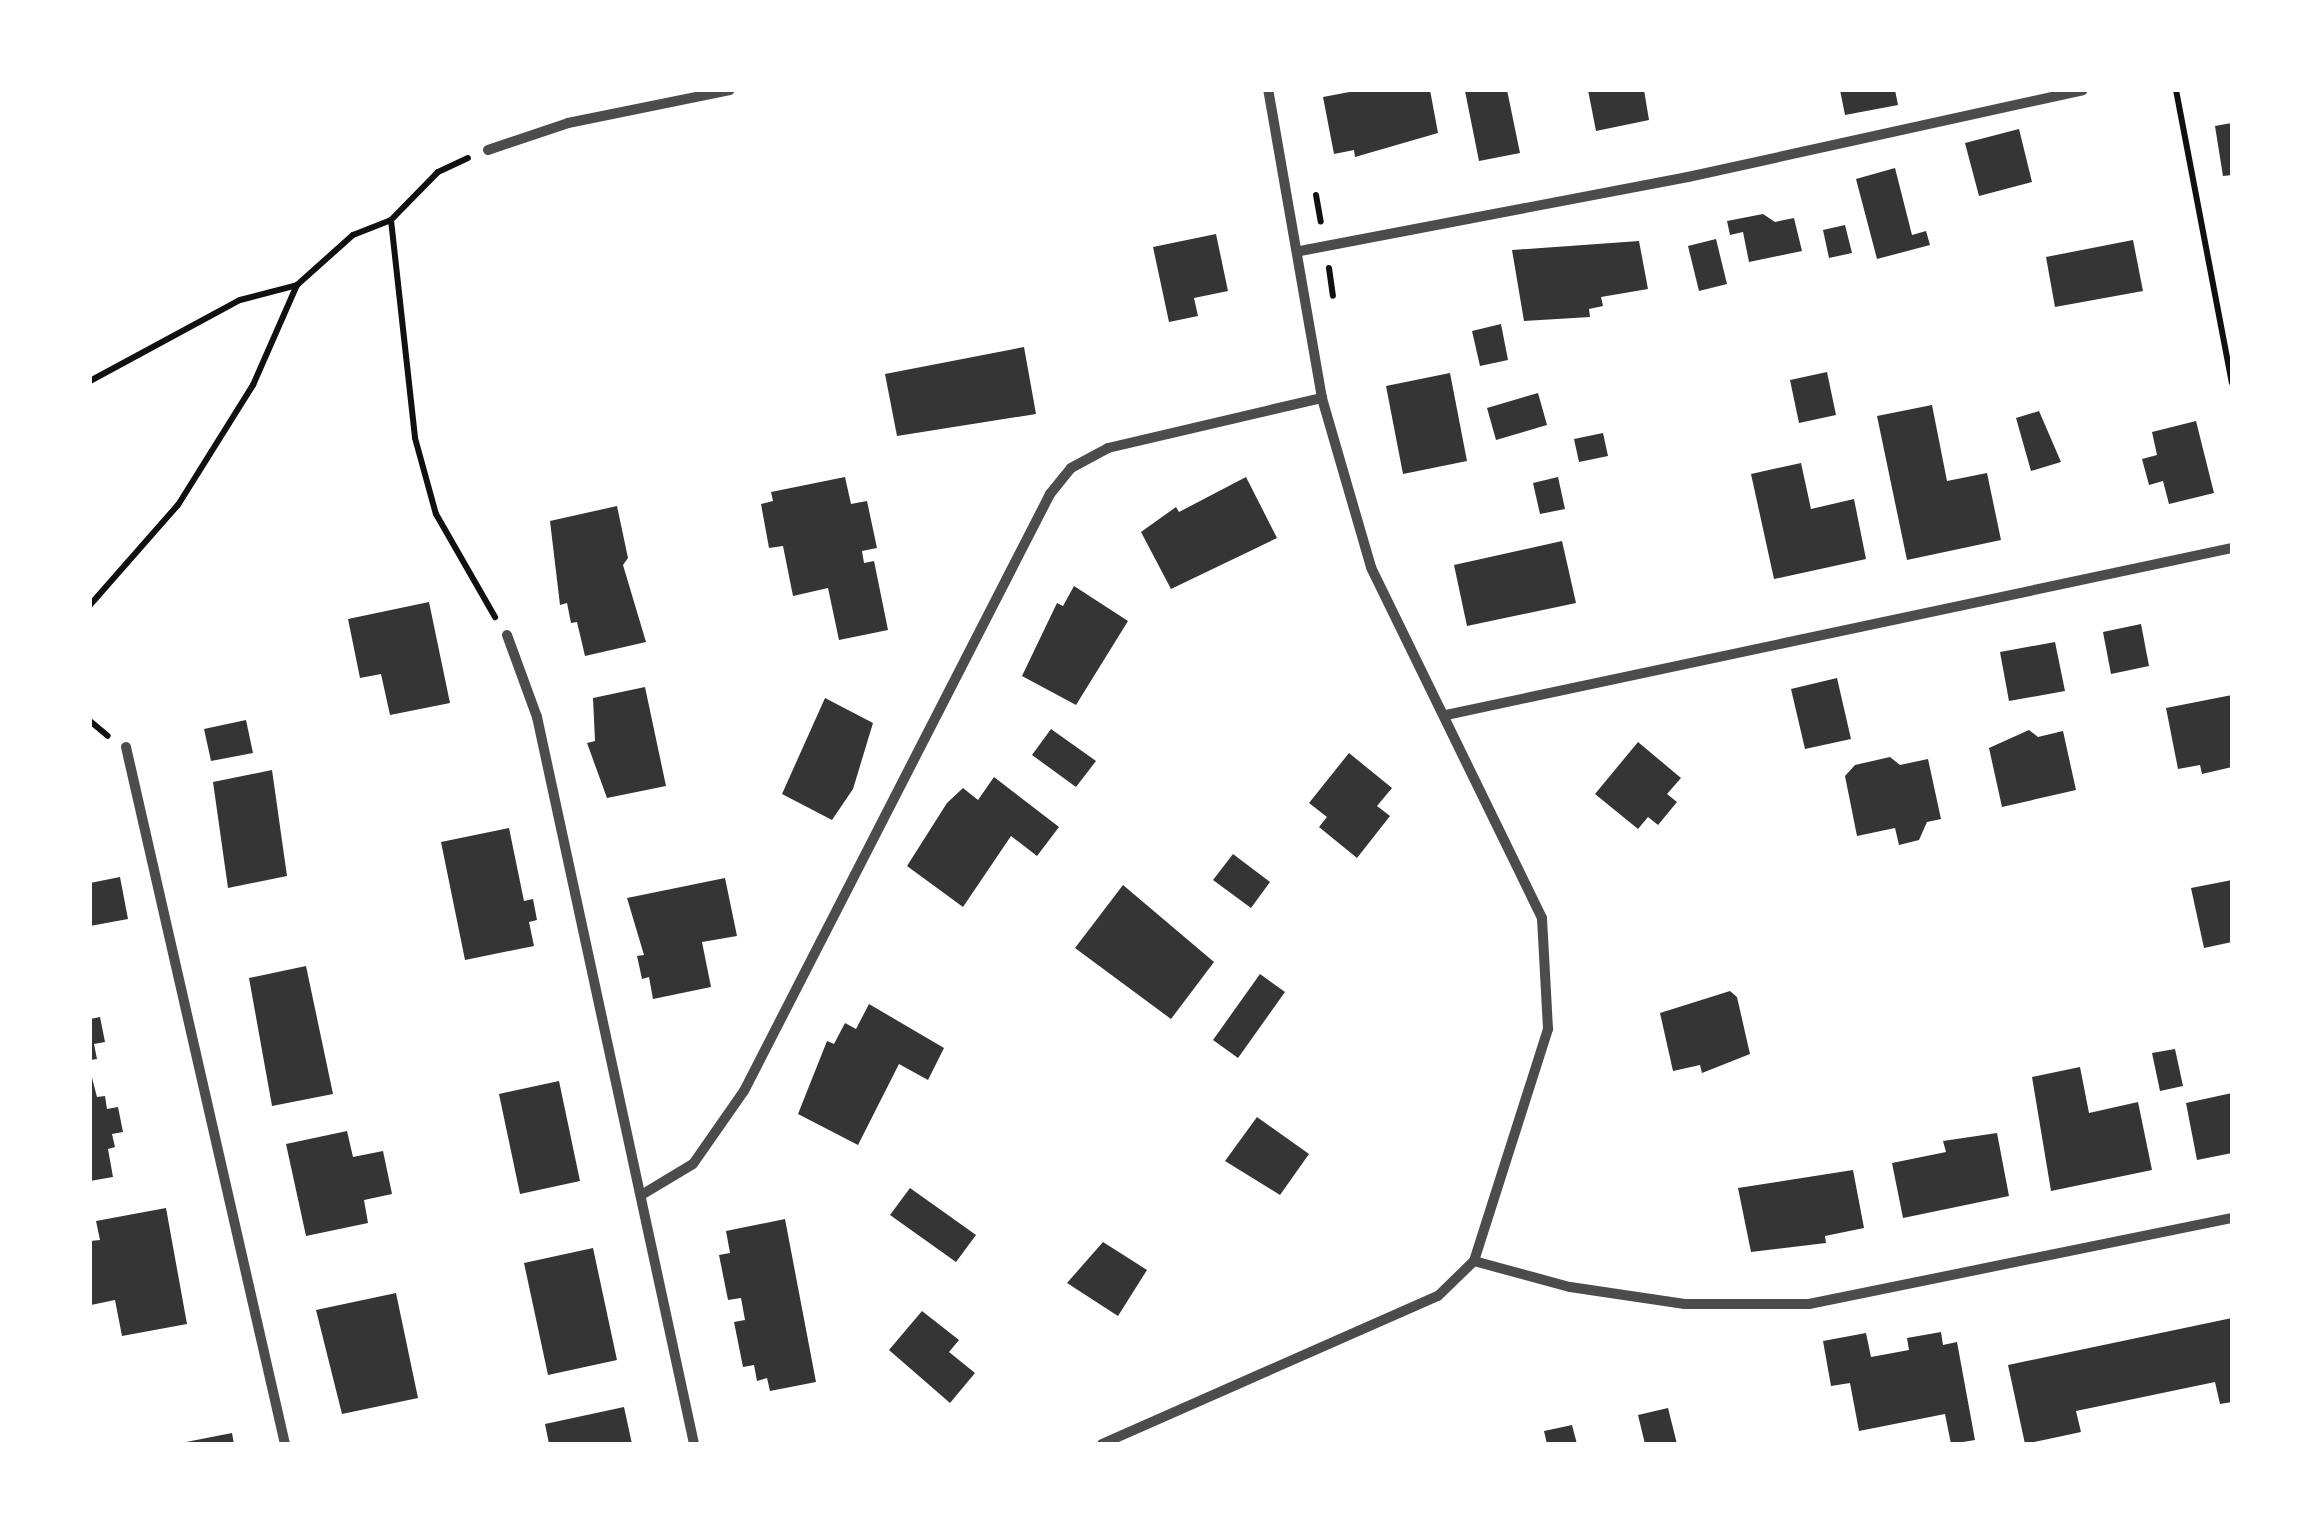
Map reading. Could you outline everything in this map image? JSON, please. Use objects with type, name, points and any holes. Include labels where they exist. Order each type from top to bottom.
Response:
[{"type":"street","points":[[488,150],[568,123],[730,90]]},
{"type":"street","points":[[1102,1444],[1438,1296],[1474,1261],[1548,1029],[1549,979],[1542,918],[1528,882],[1371,567],[1322,398],[1300,251],[1268,90]]},
{"type":"street","points":[[1300,251],[1688,177],[2083,90]]},
{"type":"street","points":[[643,1194],[693,1164],[744,1091],[1050,494],[1071,468],[1108,448],[1322,398]]},
{"type":"street","points":[[1446,715],[2232,548]]},
{"type":"street","points":[[507,635],[537,717],[694,1444]]},
{"type":"street","points":[[126,747],[285,1444]]},
{"type":"street","points":[[1474,1261],[1570,1287],[1685,1304],[1810,1304],[2232,1218]]},
{"type":"street","points":[[1134,1430],[1138,1444]]},
{"type":"path","points":[[2176,90],[2232,383]]},
{"type":"path","points":[[90,605],[178,505],[253,385],[297,286],[353,235],[391,220],[438,172],[488,150]]},
{"type":"path","points":[[1314,188],[1334,300]]},
{"type":"path","points":[[391,220],[415,438],[436,514],[507,635]]},
{"type":"path","points":[[90,380],[240,300],[297,286]]},
{"type":"building","points":[[1360,90],[1430,90],[1438,133],[1355,157],[1354,150],[1334,154],[1323,97]]},
{"type":"building","points":[[1507,90],[1520,153],[1479,161],[1465,91]]},
{"type":"building","points":[[1588,90],[1644,90],[1649,120],[1596,131]]},
{"type":"building","points":[[1840,90],[1895,90],[1898,105],[1845,115]]},
{"type":"building","points":[[2232,123],[2232,175],[2223,176],[2215,126]]},
{"type":"building","points":[[2019,129],[2032,182],[1979,196],[1965,143]]},
{"type":"building","points":[[1895,168],[1912,235],[1926,231],[1930,245],[1877,259],[1856,179]]},
{"type":"building","points":[[1763,214],[1775,222],[1794,218],[1802,251],[1749,262],[1743,232],[1730,235],[1727,221]]},
{"type":"building","points":[[1845,225],[1852,253],[1829,258],[1823,230]]},
{"type":"building","points":[[1216,234],[1228,291],[1194,298],[1198,316],[1169,322],[1153,247]]},
{"type":"building","points":[[1716,239],[1727,284],[1699,291],[1688,246]]},
{"type":"building","points":[[2133,240],[2143,291],[2055,307],[2046,257]]},
{"type":"building","points":[[1639,241],[1648,289],[1601,297],[1603,306],[1589,309],[1590,317],[1524,321],[1512,250]]},
{"type":"building","points":[[1501,324],[1508,360],[1480,366],[1472,331]]},
{"type":"building","points":[[1024,347],[1036,414],[897,436],[885,374]]},
{"type":"building","points":[[1827,372],[1836,415],[1799,423],[1790,380]]},
{"type":"building","points":[[1450,373],[1467,461],[1403,474],[1386,386]]},
{"type":"building","points":[[1538,393],[1547,425],[1496,440],[1487,408]]},
{"type":"building","points":[[1932,405],[1947,481],[1987,473],[2001,540],[1907,560],[1877,416]]},
{"type":"building","points":[[2039,411],[2061,462],[2031,471],[2016,418]]},
{"type":"building","points":[[2196,421],[2214,493],[2169,504],[2163,481],[2149,485],[2142,459],[2157,455],[2152,432]]},
{"type":"building","points":[[1603,433],[1608,456],[1579,462],[1574,439]]},
{"type":"building","points":[[1801,463],[1811,509],[1854,499],[1866,559],[1774,579],[1751,474]]},
{"type":"building","points":[[845,477],[851,504],[867,501],[877,548],[862,551],[864,563],[874,561],[888,630],[839,640],[828,588],[793,596],[783,546],[769,548],[761,504],[773,501],[771,492]]},
{"type":"building","points":[[1246,477],[1277,538],[1171,589],[1141,532],[1176,507],[1179,512]]},
{"type":"building","points":[[1558,477],[1565,509],[1540,514],[1533,483]]},
{"type":"building","points":[[617,506],[628,558],[623,565],[646,642],[585,656],[577,622],[571,623],[567,603],[560,605],[550,521]]},
{"type":"building","points":[[1562,541],[1576,603],[1467,626],[1454,565]]},
{"type":"building","points":[[1074,586],[1128,621],[1076,705],[1022,676],[1057,603],[1063,606]]},
{"type":"building","points":[[429,602],[450,703],[390,715],[381,674],[360,678],[348,619]]},
{"type":"building","points":[[2141,624],[2149,666],[2111,674],[2103,632]]},
{"type":"building","points":[[2055,642],[2065,691],[2009,701],[2000,652]]},
{"type":"building","points":[[1837,678],[1851,739],[1805,749],[1791,689]]},
{"type":"building","points":[[645,687],[666,786],[607,798],[587,743],[595,741],[593,698]]},
{"type":"building","points":[[2232,695],[2232,767],[2202,774],[2200,765],[2178,769],[2166,708]]},
{"type":"building","points":[[825,698],[873,723],[853,789],[832,820],[782,794]]},
{"type":"building","points":[[246,720],[253,753],[211,761],[204,729]]},
{"type":"building","points":[[1051,729],[1096,761],[1076,787],[1032,755]]},
{"type":"building","points":[[2029,730],[2038,737],[2063,731],[2076,790],[2002,807],[1989,748]]},
{"type":"building","points":[[1638,742],[1681,778],[1667,794],[1677,802],[1658,825],[1648,817],[1638,829],[1595,794]]},
{"type":"building","points":[[1349,753],[1392,788],[1377,806],[1390,816],[1357,858],[1319,827],[1327,817],[1309,803]]},
{"type":"building","points":[[1890,757],[1900,765],[1928,759],[1941,819],[1927,822],[1919,840],[1899,845],[1895,828],[1857,836],[1845,776],[1855,765]]},
{"type":"building","points":[[272,770],[287,876],[228,888],[213,782]]},
{"type":"building","points":[[994,777],[1059,827],[1037,856],[1011,836],[963,907],[907,866],[947,803],[963,788],[978,800]]},
{"type":"building","points":[[509,828],[524,901],[533,899],[537,920],[529,922],[534,946],[465,960],[441,842]]},
{"type":"building","points":[[1233,854],[1270,882],[1251,908],[1213,880]]},
{"type":"building","points":[[120,877],[128,919],[90,926],[90,883]]},
{"type":"building","points":[[725,878],[737,936],[702,942],[711,987],[653,999],[649,977],[642,979],[637,956],[644,955],[627,898]]},
{"type":"building","points":[[2232,880],[2232,942],[2204,948],[2191,888]]},
{"type":"building","points":[[1123,885],[1214,962],[1171,1019],[1075,948]]},
{"type":"building","points":[[306,966],[333,1094],[272,1106],[249,978]]},
{"type":"building","points":[[1260,974],[1285,992],[1238,1058],[1213,1040]]},
{"type":"building","points":[[1730,991],[1737,997],[1750,1054],[1702,1073],[1700,1065],[1673,1071],[1660,1013]]},
{"type":"building","points":[[869,1004],[944,1048],[928,1080],[899,1064],[858,1145],[798,1114],[827,1041],[834,1044],[845,1023],[856,1029]]},
{"type":"building","points":[[100,1017],[105,1042],[94,1044],[97,1059],[90,1060],[90,1019]]},
{"type":"building","points":[[2175,1049],[2183,1086],[2160,1091],[2152,1053]]},
{"type":"building","points":[[2080,1067],[2089,1113],[2138,1102],[2152,1170],[2051,1191],[2032,1077]]},
{"type":"building","points":[[90,1070],[97,1097],[105,1096],[107,1109],[118,1107],[123,1132],[112,1134],[115,1147],[108,1149],[113,1177],[90,1181]]},
{"type":"building","points":[[559,1081],[580,1181],[520,1194],[499,1094]]},
{"type":"building","points":[[2232,1093],[2232,1153],[2197,1160],[2186,1103]]},
{"type":"building","points":[[1257,1117],[1309,1154],[1280,1195],[1225,1161]]},
{"type":"building","points":[[347,1131],[353,1157],[383,1151],[392,1194],[364,1200],[368,1223],[306,1236],[286,1144]]},
{"type":"building","points":[[1997,1133],[2009,1196],[1903,1218],[1892,1163],[1946,1152],[1943,1141]]},
{"type":"building","points":[[1853,1170],[1864,1228],[1825,1236],[1826,1243],[1751,1252],[1738,1188]]},
{"type":"building","points":[[910,1188],[976,1235],[956,1262],[890,1215]]},
{"type":"building","points":[[166,1208],[187,1324],[122,1336],[115,1300],[91,1305],[90,1241],[100,1240],[96,1221]]},
{"type":"building","points":[[785,1219],[816,1382],[770,1391],[767,1378],[757,1381],[754,1365],[743,1367],[734,1322],[745,1320],[741,1298],[728,1300],[719,1255],[730,1253],[726,1231]]},
{"type":"building","points":[[1103,1242],[1147,1270],[1118,1316],[1067,1283]]},
{"type":"building","points":[[593,1248],[617,1360],[548,1375],[524,1263]]},
{"type":"building","points":[[396,1293],[418,1398],[342,1414],[316,1310]]},
{"type":"building","points":[[922,1311],[959,1340],[949,1352],[975,1373],[950,1403],[889,1350]]},
{"type":"building","points":[[2232,1318],[2232,1402],[2220,1404],[2215,1382],[2076,1411],[2081,1432],[2025,1444],[2008,1365]]},
{"type":"building","points":[[1941,1332],[1943,1345],[1957,1342],[1975,1440],[1951,1444],[1945,1414],[1859,1431],[1850,1383],[1831,1386],[1823,1341],[1866,1333],[1871,1357],[1909,1350],[1907,1338]]},
{"type":"building","points":[[624,1407],[632,1444],[549,1444],[545,1424]]},
{"type":"building","points":[[1668,1408],[1677,1444],[1645,1444],[1638,1415]]},
{"type":"building","points":[[1572,1425],[1577,1444],[1547,1444],[1544,1431]]},
{"type":"building","points":[[232,1433],[234,1444],[186,1444],[186,1442]]}]
